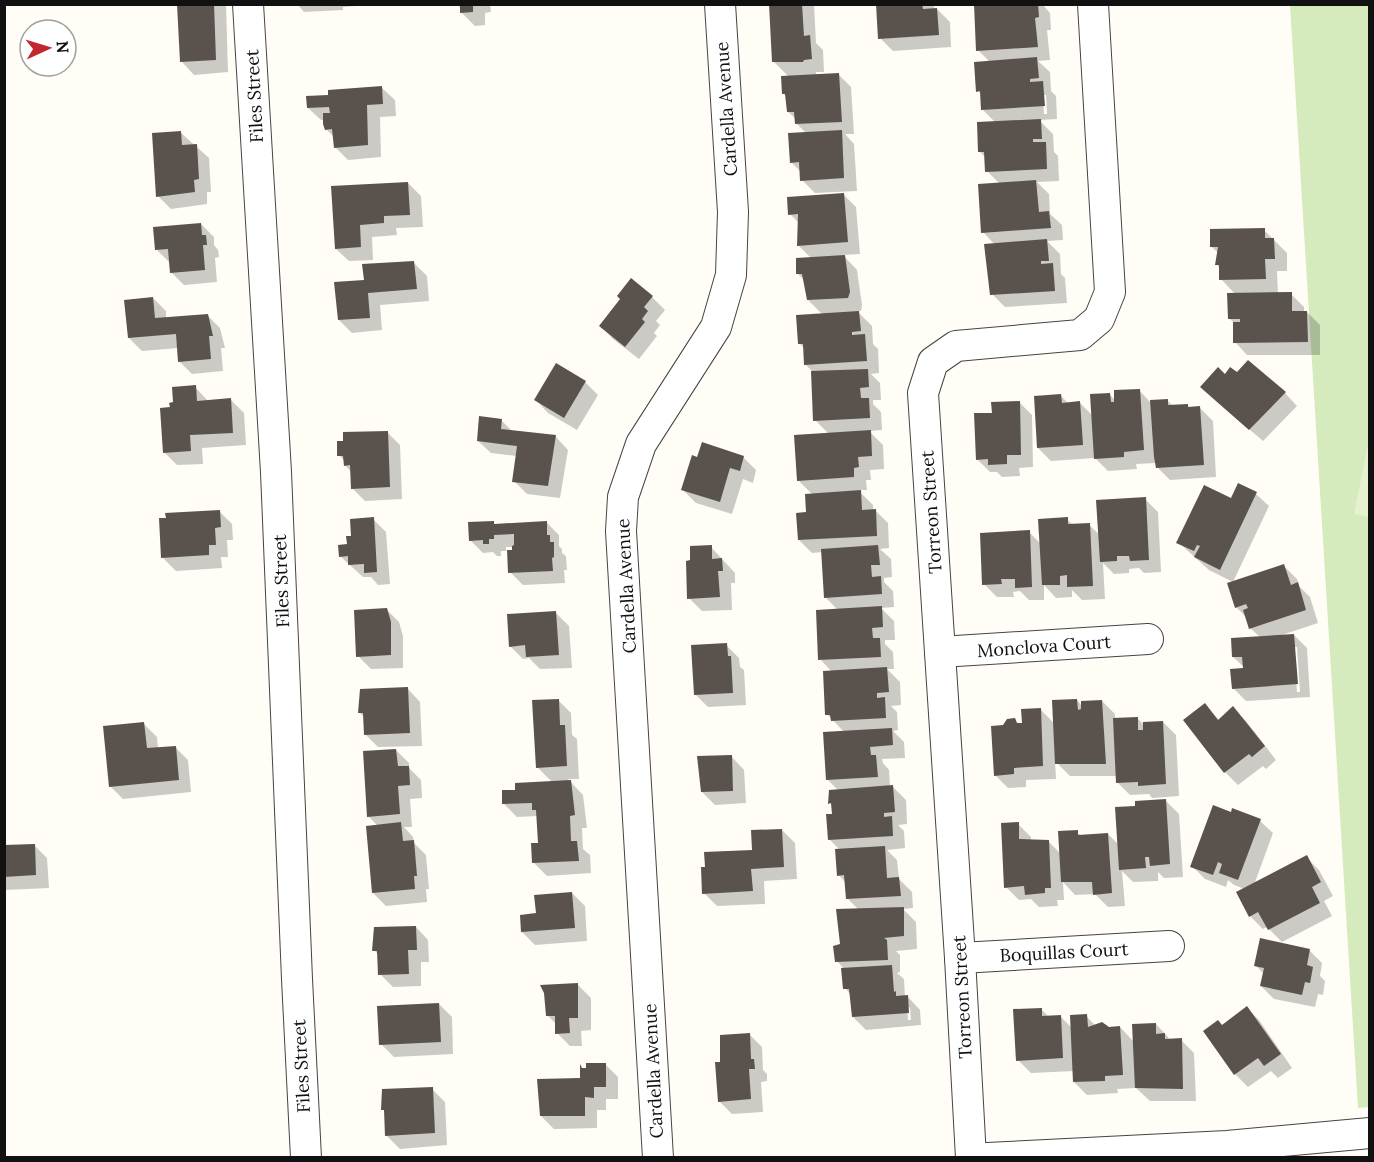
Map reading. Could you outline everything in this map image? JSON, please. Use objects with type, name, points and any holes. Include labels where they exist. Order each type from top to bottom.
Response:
[{"type":"street","name":"Files Street","points":[[248,4],[276,472],[306,1158]]},
{"type":"street","name":"Cardella Avenue","points":[[658,1158],[621,531],[622,508],[623,497],[641,444],[716,327],[731,275],[733,212],[720,4]]},
{"type":"street","name":"Torreon Street","points":[[971,1158],[923,393],[933,362],[956,346],[1080,335],[1099,319],[1110,292],[1093,4]]},
{"type":"street","name":"Monclova Court","points":[[940,652],[1148,639]]},
{"type":"street","name":"Boquillas Court","points":[[960,958],[1169,946]]},
{"type":"street","points":[[987,1158],[1227,1152],[1370,1133]]},
{"type":"green space","points":[[1290,5],[1369,5],[1369,1107],[1358,1108]]},
{"type":"green space","points":[[1369,440],[1369,517],[1354,514]]},
{"type":"building","points":[[177,4],[214,4],[216,60],[180,62]]},
{"type":"building","points":[[460,4],[473,4],[473,12],[460,13]]},
{"type":"building","points":[[769,4],[802,4],[804,36],[810,35],[812,59],[803,62],[772,62]]},
{"type":"building","points":[[876,4],[922,4],[923,9],[937,8],[939,35],[878,39]]},
{"type":"building","points":[[974,4],[1038,4],[1039,17],[1035,18],[1038,47],[976,51]]},
{"type":"building","points":[[1037,57],[1039,78],[1030,79],[1030,82],[1043,81],[1045,106],[981,110],[980,91],[976,92],[974,62]]},
{"type":"building","points":[[839,73],[842,122],[795,124],[794,112],[787,112],[785,94],[782,94],[781,76]]},
{"type":"building","points":[[382,86],[383,104],[367,105],[368,145],[334,148],[332,129],[325,130],[323,124],[323,113],[330,113],[329,107],[307,108],[306,96],[328,95],[328,90]]},
{"type":"building","points":[[1041,119],[1042,139],[1033,139],[1033,142],[1046,142],[1047,169],[985,172],[984,152],[978,152],[977,122]]},
{"type":"building","points":[[842,130],[844,178],[800,181],[799,162],[790,163],[788,133]]},
{"type":"building","points":[[181,131],[182,145],[197,144],[199,179],[194,180],[195,192],[156,197],[152,133]]},
{"type":"building","points":[[1036,180],[1039,212],[1049,211],[1051,228],[981,233],[978,184]]},
{"type":"building","points":[[408,182],[410,215],[384,216],[384,223],[360,225],[361,247],[335,249],[331,186]]},
{"type":"building","points":[[844,193],[848,242],[797,246],[798,214],[788,215],[787,197]]},
{"type":"building","points":[[201,223],[202,235],[206,235],[207,245],[203,245],[205,270],[170,273],[168,249],[155,250],[153,227]]},
{"type":"building","points":[[1265,228],[1265,238],[1274,238],[1275,259],[1265,259],[1266,279],[1219,280],[1219,265],[1215,265],[1218,247],[1210,247],[1210,229]]},
{"type":"building","points":[[1047,239],[1049,261],[1041,261],[1041,264],[1053,263],[1055,291],[990,295],[984,244]]},
{"type":"building","points":[[845,255],[850,292],[848,298],[807,300],[802,274],[796,274],[796,258]]},
{"type":"building","points":[[414,261],[417,289],[368,293],[370,318],[338,320],[334,282],[364,280],[362,264]]},
{"type":"building","points":[[631,278],[653,296],[644,307],[648,311],[642,319],[645,322],[625,347],[599,326],[620,299],[617,296]]},
{"type":"building","points":[[1292,292],[1292,311],[1307,311],[1308,342],[1233,343],[1233,322],[1240,322],[1240,319],[1228,319],[1227,293]]},
{"type":"building","points":[[153,297],[155,318],[208,314],[213,336],[209,336],[211,359],[178,362],[176,334],[128,338],[124,300]]},
{"type":"building","points":[[859,311],[861,331],[852,332],[852,335],[865,334],[867,361],[804,365],[803,344],[798,344],[796,315]]},
{"type":"building","points":[[1248,360],[1286,392],[1249,430],[1200,387],[1218,367],[1225,374],[1230,367],[1237,372]]},
{"type":"building","points":[[556,363],[586,381],[564,418],[534,400]]},
{"type":"building","points":[[868,369],[869,387],[860,388],[861,398],[869,398],[870,418],[813,421],[811,371]]},
{"type":"building","points":[[196,385],[197,401],[231,398],[233,433],[190,435],[191,451],[163,453],[160,408],[170,407],[169,403],[173,402],[172,387]]},
{"type":"building","points":[[1140,389],[1144,450],[1124,452],[1124,457],[1094,459],[1090,394],[1110,393],[1111,402],[1114,402],[1114,390]]},
{"type":"building","points":[[1061,394],[1062,403],[1080,401],[1083,445],[1037,448],[1034,396]]},
{"type":"building","points":[[1168,399],[1168,405],[1200,406],[1204,465],[1156,468],[1150,400]]},
{"type":"building","points":[[1020,401],[1021,455],[1007,455],[1007,464],[988,465],[988,459],[976,460],[974,413],[992,413],[991,402]]},
{"type":"building","points":[[479,416],[502,419],[501,429],[556,435],[548,486],[512,482],[517,446],[477,441]]},
{"type":"building","points":[[871,430],[872,456],[858,457],[859,467],[854,468],[854,477],[797,481],[794,435]]},
{"type":"building","points":[[388,431],[390,487],[351,489],[350,465],[344,466],[343,456],[337,456],[337,441],[343,441],[343,432]]},
{"type":"building","points":[[702,442],[744,456],[740,471],[730,468],[720,502],[681,490],[692,455],[697,457]]},
{"type":"building","points":[[1238,483],[1257,492],[1220,570],[1194,557],[1200,546],[1197,545],[1194,551],[1176,543],[1204,485],[1231,498]]},
{"type":"building","points":[[861,490],[862,510],[876,509],[877,536],[798,540],[796,513],[806,512],[805,494]]},
{"type":"building","points":[[1146,497],[1149,560],[1130,561],[1129,556],[1117,556],[1117,561],[1100,562],[1096,500]]},
{"type":"building","points":[[220,510],[221,527],[215,528],[216,545],[209,545],[209,555],[161,558],[159,518],[166,518],[165,513]]},
{"type":"building","points":[[374,517],[377,572],[364,573],[364,564],[348,565],[348,556],[339,557],[338,545],[347,544],[346,536],[351,536],[350,519]]},
{"type":"building","points":[[1068,517],[1068,524],[1090,523],[1093,586],[1067,587],[1067,575],[1060,576],[1060,585],[1042,585],[1038,519]]},
{"type":"building","points":[[494,521],[494,524],[547,521],[547,535],[550,535],[550,542],[554,542],[553,571],[508,573],[507,550],[512,550],[514,534],[494,535],[494,539],[489,539],[489,544],[483,544],[483,540],[469,541],[468,522]]},
{"type":"building","points":[[1030,530],[1032,587],[1015,588],[1015,579],[1001,579],[1002,584],[982,585],[980,533]]},
{"type":"building","points":[[712,545],[712,559],[722,558],[723,571],[718,571],[720,597],[687,599],[686,561],[690,560],[690,546]]},
{"type":"building","points":[[878,545],[880,565],[871,565],[872,577],[881,576],[882,594],[824,598],[821,549]]},
{"type":"building","points":[[1284,564],[1291,585],[1298,582],[1306,610],[1249,629],[1243,610],[1248,608],[1246,604],[1235,608],[1227,583]]},
{"type":"building","points":[[882,606],[883,627],[872,628],[873,638],[880,638],[881,657],[818,660],[816,610]]},
{"type":"building","points":[[387,608],[391,622],[391,655],[356,657],[354,610]]},
{"type":"building","points":[[556,611],[559,655],[526,657],[525,645],[509,647],[507,614]]},
{"type":"building","points":[[1294,634],[1298,684],[1232,689],[1230,669],[1243,668],[1242,657],[1232,657],[1231,638]]},
{"type":"building","points":[[727,643],[728,656],[731,656],[733,693],[694,695],[691,645]]},
{"type":"building","points":[[887,667],[889,692],[877,693],[877,698],[885,697],[886,718],[831,721],[830,715],[825,715],[823,671]]},
{"type":"building","points":[[408,687],[410,733],[364,735],[363,713],[358,713],[360,689]]},
{"type":"building","points":[[559,699],[560,725],[565,725],[567,766],[536,768],[532,700]]},
{"type":"building","points":[[1077,699],[1078,710],[1081,709],[1081,701],[1102,700],[1106,764],[1055,764],[1052,700]]},
{"type":"building","points":[[1205,703],[1218,720],[1233,706],[1265,746],[1252,757],[1249,754],[1224,773],[1183,720]]},
{"type":"building","points":[[1041,708],[1043,766],[1014,768],[1014,774],[994,776],[991,726],[1003,725],[1007,719],[1015,718],[1017,723],[1022,723],[1021,709]]},
{"type":"building","points":[[1138,717],[1138,730],[1143,730],[1143,722],[1163,721],[1166,784],[1138,786],[1138,782],[1116,783],[1113,718]]},
{"type":"building","points":[[144,722],[147,748],[176,746],[179,780],[109,787],[103,726]]},
{"type":"building","points":[[892,728],[893,745],[870,747],[871,755],[876,755],[878,777],[826,780],[823,732]]},
{"type":"building","points":[[396,749],[398,766],[409,766],[410,785],[398,786],[400,814],[367,817],[363,751]]},
{"type":"building","points":[[732,755],[733,791],[701,792],[697,756]]},
{"type":"building","points":[[571,780],[575,815],[570,816],[571,841],[577,841],[579,861],[532,863],[531,843],[538,843],[536,810],[532,810],[532,803],[502,804],[502,790],[515,790],[515,783]]},
{"type":"building","points":[[893,785],[895,812],[884,813],[884,817],[892,816],[893,836],[828,840],[826,814],[832,814],[831,803],[828,804],[829,790]]},
{"type":"building","points":[[1166,799],[1170,864],[1150,866],[1149,857],[1145,857],[1146,868],[1119,870],[1115,807],[1135,806],[1135,801]]},
{"type":"building","points":[[1213,805],[1231,812],[1232,808],[1261,819],[1238,880],[1219,873],[1222,864],[1218,862],[1213,875],[1190,867]]},
{"type":"building","points":[[401,822],[403,841],[414,840],[417,876],[414,876],[415,889],[372,893],[366,826]]},
{"type":"building","points":[[1019,822],[1019,839],[1049,840],[1051,888],[1045,888],[1045,893],[1025,895],[1024,886],[1004,888],[1001,823]]},
{"type":"building","points":[[782,829],[784,867],[751,869],[753,891],[702,894],[701,867],[705,867],[704,852],[752,850],[751,830]]},
{"type":"building","points":[[1078,830],[1078,835],[1108,833],[1112,893],[1093,895],[1092,882],[1061,882],[1058,831]]},
{"type":"building","points":[[35,844],[36,875],[4,877],[4,845]]},
{"type":"building","points":[[885,846],[887,878],[899,877],[901,896],[846,899],[844,875],[837,876],[835,849]]},
{"type":"building","points":[[1307,855],[1321,882],[1312,887],[1320,903],[1268,930],[1258,912],[1249,917],[1236,892]]},
{"type":"building","points":[[572,892],[575,928],[521,932],[520,915],[536,913],[534,895]]},
{"type":"building","points":[[904,907],[904,936],[884,938],[887,940],[888,960],[835,962],[833,946],[840,944],[836,909]]},
{"type":"building","points":[[416,926],[417,950],[408,950],[409,974],[378,975],[377,951],[372,951],[374,927]]},
{"type":"building","points":[[1260,938],[1310,949],[1307,965],[1313,967],[1310,983],[1305,982],[1302,995],[1260,986],[1264,968],[1254,966]]},
{"type":"building","points":[[892,965],[894,992],[896,991],[896,996],[908,995],[909,1013],[852,1017],[849,989],[843,989],[841,968]]},
{"type":"building","points":[[578,983],[578,1018],[569,1018],[570,1033],[555,1034],[555,1016],[546,1016],[544,993],[540,985]]},
{"type":"building","points":[[439,1003],[441,1042],[379,1045],[377,1006]]},
{"type":"building","points":[[1247,1006],[1281,1054],[1264,1066],[1258,1058],[1234,1075],[1203,1031],[1218,1020],[1222,1025]]},
{"type":"building","points":[[1042,1008],[1042,1016],[1061,1015],[1063,1058],[1016,1061],[1013,1009]]},
{"type":"building","points":[[1087,1014],[1088,1027],[1102,1022],[1109,1027],[1120,1026],[1123,1075],[1105,1076],[1105,1081],[1073,1082],[1070,1015]]},
{"type":"building","points":[[1156,1023],[1156,1034],[1165,1033],[1165,1039],[1182,1038],[1183,1089],[1135,1088],[1132,1024]]},
{"type":"building","points":[[750,1033],[751,1059],[754,1059],[755,1069],[749,1069],[751,1099],[718,1102],[715,1062],[720,1062],[720,1035]]},
{"type":"building","points":[[586,1063],[606,1063],[606,1087],[594,1087],[594,1098],[585,1097],[585,1116],[540,1116],[537,1079],[580,1078],[580,1064],[582,1068],[586,1068]]},
{"type":"building","points":[[433,1087],[435,1133],[385,1136],[384,1110],[381,1110],[382,1089]]}]
